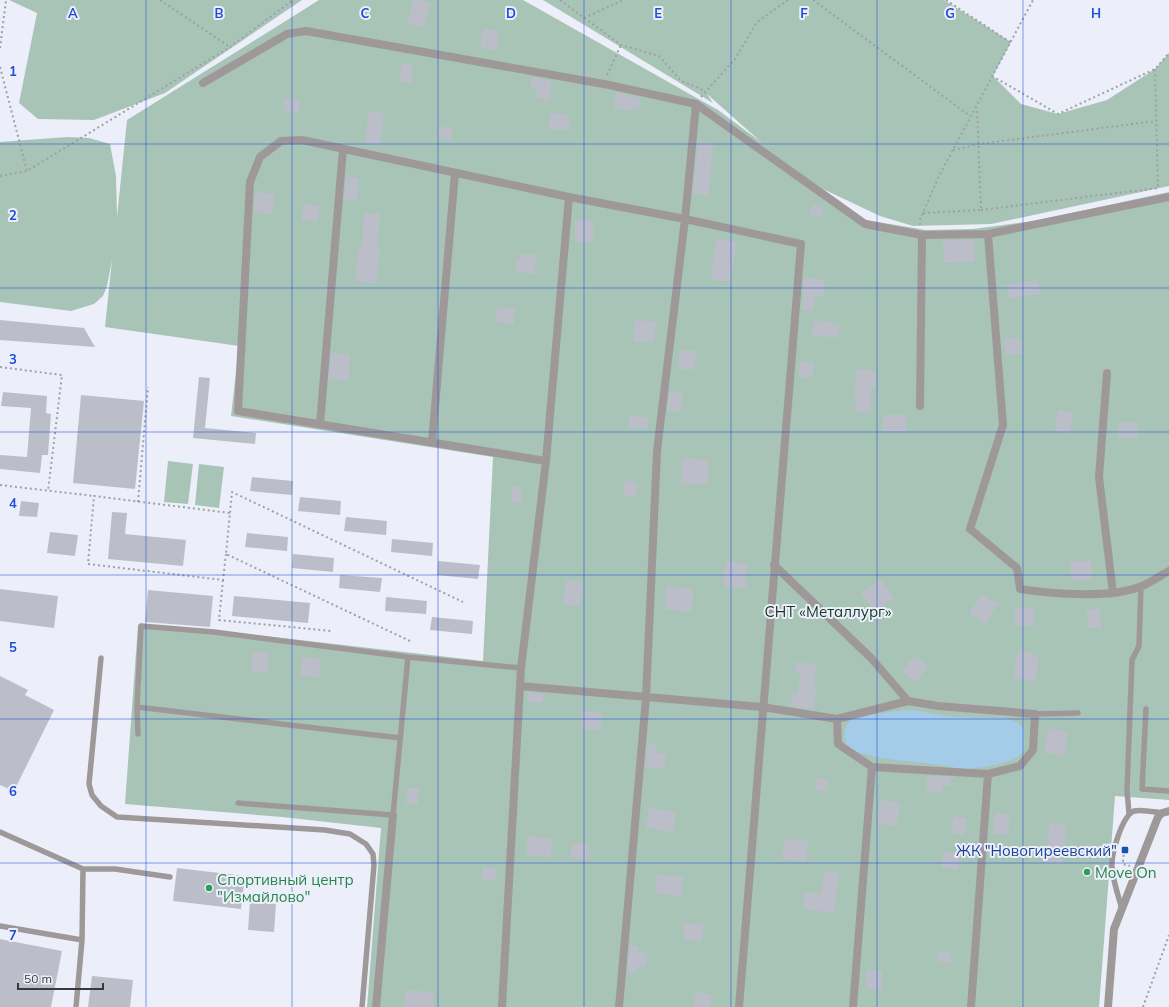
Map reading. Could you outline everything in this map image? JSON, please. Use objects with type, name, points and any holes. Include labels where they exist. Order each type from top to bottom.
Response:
[{"type":"street","points":[[202,83],[287,34],[306,31],[602,84],[696,104],[865,224],[922,235],[988,234],[1169,197]]},
{"type":"street","points":[[619,1007],[646,698],[656,451],[685,219],[696,104]]},
{"type":"street","points":[[546,460],[238,411],[250,182],[260,157],[281,141],[302,140],[569,197],[685,219],[800,244],[739,1007]]},
{"type":"street","points":[[320,424],[343,149]]},
{"type":"street","points":[[432,442],[455,173]]},
{"type":"street","points":[[502,1007],[521,668],[546,460],[569,197]]},
{"type":"street","points":[[988,234],[1003,424],[970,529],[1017,568],[1020,589],[1049,593],[1113,593],[1141,586],[1169,572]]},
{"type":"street","points":[[920,406],[922,235]]},
{"type":"street","points":[[1107,373],[1099,477],[1113,593]]},
{"type":"street","points":[[774,565],[871,658],[908,701]]},
{"type":"street","points":[[520,686],[762,707],[837,719],[908,701],[938,706],[1035,714],[1033,750],[1020,766],[988,774],[872,767],[838,744],[837,719]]},
{"type":"street","points":[[853,1007],[872,767]]},
{"type":"street","points":[[971,1007],[988,774]]},
{"type":"street","points":[[1108,1007],[1114,929],[1158,817],[1165,812]]},
{"type":"street","points":[[376,1007],[393,815]]},
{"type":"lane","points":[[1129,814],[1126,790],[1132,660],[1139,646],[1141,586]]},
{"type":"lane","points":[[138,734],[137,707],[142,626],[214,632],[408,657],[521,668]]},
{"type":"lane","points":[[238,803],[393,815],[408,657]]},
{"type":"lane","points":[[101,658],[89,784],[92,795],[101,806],[117,817],[325,830],[350,834],[366,844],[373,854],[374,864],[362,1007]]},
{"type":"lane","points":[[137,707],[400,738]]},
{"type":"lane","points":[[1146,709],[1142,789],[1169,791]]},
{"type":"lane","points":[[1035,714],[1078,713]]},
{"type":"lane","points":[[1122,909],[1115,885],[1112,865],[1119,832],[1129,814],[1136,810],[1165,812]]},
{"type":"lane","points":[[0,832],[83,869],[115,869],[170,877]]},
{"type":"lane","points":[[76,1007],[82,940],[83,869]]},
{"type":"lane","points":[[0,926],[82,940]]},
{"type":"path","points":[[0,48],[6,0]]},
{"type":"path","points":[[160,0],[230,47]]},
{"type":"path","points":[[0,176],[27,171],[230,47],[293,0]]},
{"type":"path","points":[[560,0],[621,45],[659,56],[681,81],[705,92],[735,59],[758,22],[788,0]]},
{"type":"path","points":[[584,18],[623,0]]},
{"type":"path","points":[[813,0],[970,116]]},
{"type":"path","points":[[946,0],[1011,42]]},
{"type":"path","points":[[1033,0],[977,106],[970,116],[923,212],[981,210],[1158,188],[1155,69]]},
{"type":"path","points":[[602,84],[621,45]]},
{"type":"path","points":[[992,76],[1058,114],[1155,69],[1169,53]]},
{"type":"path","points":[[0,67],[27,171]]},
{"type":"path","points":[[977,106],[981,210]]},
{"type":"path","points":[[953,150],[978,144],[1156,121]]},
{"type":"path","points":[[0,367],[62,375],[48,491]]},
{"type":"path","points":[[138,502],[148,387]]},
{"type":"path","points":[[0,485],[230,513]]},
{"type":"path","points":[[331,631],[219,620],[232,492],[463,602]]},
{"type":"path","points":[[94,496],[88,564],[224,580]]},
{"type":"path","points":[[226,554],[410,641]]},
{"type":"path","points":[[1143,1007],[1169,935]]},
{"type":"green space","points":[[9,0],[302,0],[165,93],[94,120],[38,119],[19,103],[37,13]]},
{"type":"green space","name":"СНТ «Металлург»","points":[[319,0],[523,0],[718,110],[761,142],[707,94],[713,103],[543,0],[944,0],[1011,42],[993,76],[1021,104],[1058,114],[1107,100],[1155,69],[1169,53],[1169,186],[991,224],[913,226],[880,216],[823,189],[866,220],[926,230],[973,229],[1034,221],[1169,192],[1169,800],[1115,796],[1099,1007],[367,1007],[381,828],[282,817],[125,804],[138,625],[212,630],[483,661],[493,457],[231,416],[239,346],[105,327],[112,260],[107,286],[103,296],[94,304],[71,311],[0,302],[0,142],[67,137],[89,138],[110,144],[116,176],[117,217],[127,120]]},
{"type":"green space","points":[[168,461],[193,464],[188,504],[164,502]]},
{"type":"green space","points":[[199,464],[224,467],[219,508],[195,505]]},
{"type":"water","points":[[912,710],[952,717],[1004,718],[1015,721],[1023,727],[1025,741],[1023,751],[1017,758],[1003,763],[985,767],[958,769],[942,765],[883,758],[849,750],[846,743],[845,731],[847,724],[850,721],[861,716]]},
{"type":"building","points":[[414,0],[431,4],[423,28],[407,23]]},
{"type":"building","points":[[483,28],[499,31],[496,51],[480,48]]},
{"type":"building","points":[[402,63],[413,64],[411,83],[399,81]]},
{"type":"building","points":[[532,77],[552,81],[549,100],[536,98],[537,89],[530,88]]},
{"type":"building","points":[[616,92],[641,98],[639,109],[633,108],[633,111],[614,108]]},
{"type":"building","points":[[285,98],[300,101],[298,113],[283,110]]},
{"type":"building","points":[[369,111],[384,113],[380,145],[365,143]]},
{"type":"building","points":[[551,112],[567,115],[567,117],[570,118],[569,129],[565,129],[564,131],[548,128]]},
{"type":"building","points":[[439,126],[453,129],[450,141],[437,139]]},
{"type":"building","points":[[698,142],[713,143],[709,196],[693,194]]},
{"type":"building","points":[[346,177],[359,178],[357,200],[344,199]]},
{"type":"building","points":[[255,191],[275,195],[271,215],[254,212]]},
{"type":"building","points":[[813,203],[824,207],[820,218],[809,214]]},
{"type":"building","points":[[303,204],[319,206],[318,222],[302,220]]},
{"type":"building","points":[[364,213],[380,214],[377,248],[380,248],[376,284],[355,281],[359,245],[362,246]]},
{"type":"building","points":[[575,220],[593,220],[593,243],[575,242]]},
{"type":"building","points":[[716,239],[737,242],[730,282],[711,279]]},
{"type":"building","points":[[943,240],[974,240],[975,262],[944,263]]},
{"type":"building","points":[[521,253],[537,255],[534,274],[515,271],[517,258],[520,259]]},
{"type":"building","points":[[804,278],[825,280],[823,296],[815,296],[813,311],[802,310]]},
{"type":"building","points":[[1038,280],[1040,294],[1009,298],[1007,285]]},
{"type":"building","points":[[497,307],[515,309],[514,324],[496,322]]},
{"type":"building","points":[[0,320],[84,328],[95,347],[0,340]]},
{"type":"building","points":[[635,320],[656,322],[653,343],[633,341]]},
{"type":"building","points":[[814,320],[840,324],[838,338],[812,335]]},
{"type":"building","points":[[1020,338],[1022,354],[1005,355],[1004,339]]},
{"type":"building","points":[[680,349],[696,351],[694,370],[678,369]]},
{"type":"building","points":[[331,353],[350,355],[348,381],[329,379]]},
{"type":"building","points":[[799,362],[813,362],[813,377],[799,377]]},
{"type":"building","points":[[857,369],[876,371],[875,387],[871,387],[871,413],[856,413],[855,390]]},
{"type":"building","points":[[199,377],[210,378],[205,428],[256,433],[255,444],[193,438]]},
{"type":"building","points":[[670,391],[683,392],[681,412],[667,410]]},
{"type":"building","points":[[3,392],[47,396],[46,413],[51,414],[48,455],[42,455],[40,473],[0,469],[0,455],[27,457],[31,408],[1,406]]},
{"type":"building","points":[[81,395],[144,401],[135,489],[73,483]]},
{"type":"building","points":[[1058,410],[1073,412],[1070,433],[1055,431]]},
{"type":"building","points":[[883,415],[906,415],[906,431],[883,431]]},
{"type":"building","points":[[629,416],[648,417],[647,429],[628,428]]},
{"type":"building","points":[[1119,423],[1138,423],[1138,438],[1118,438]]},
{"type":"building","points":[[683,458],[709,460],[707,485],[681,483]]},
{"type":"building","points":[[252,477],[293,481],[292,495],[250,491]]},
{"type":"building","points":[[625,481],[637,482],[636,497],[623,496]]},
{"type":"building","points":[[513,486],[521,486],[523,504],[511,502]]},
{"type":"building","points":[[300,497],[341,501],[340,515],[298,511]]},
{"type":"building","points":[[21,501],[39,503],[37,517],[19,516]]},
{"type":"building","points":[[112,512],[127,513],[125,534],[186,540],[183,566],[108,559]]},
{"type":"building","points":[[346,517],[387,521],[386,535],[344,531]]},
{"type":"building","points":[[50,532],[78,535],[75,556],[47,553]]},
{"type":"building","points":[[247,533],[288,537],[287,551],[245,547]]},
{"type":"building","points":[[392,539],[433,543],[432,556],[391,552]]},
{"type":"building","points":[[293,554],[334,558],[333,572],[292,568]]},
{"type":"building","points":[[438,561],[480,565],[478,579],[437,575]]},
{"type":"building","points":[[727,561],[748,565],[745,579],[748,590],[725,586],[723,575]]},
{"type":"building","points":[[1071,561],[1091,561],[1092,580],[1071,581]]},
{"type":"building","points":[[340,575],[382,578],[380,592],[339,588]]},
{"type":"building","points":[[880,579],[894,598],[875,611],[861,593]]},
{"type":"building","points":[[566,580],[583,581],[580,606],[563,605]]},
{"type":"building","points":[[667,586],[694,589],[691,612],[664,609]]},
{"type":"building","points":[[0,589],[58,596],[54,628],[0,621]]},
{"type":"building","points":[[148,590],[213,596],[210,627],[145,622]]},
{"type":"building","points":[[982,594],[998,604],[985,624],[969,614]]},
{"type":"building","points":[[234,596],[310,603],[308,623],[232,616]]},
{"type":"building","points":[[386,597],[427,601],[426,614],[385,611]]},
{"type":"building","points":[[1015,608],[1034,608],[1034,626],[1015,626]]},
{"type":"building","points":[[1087,609],[1100,609],[1101,628],[1088,628]]},
{"type":"building","points":[[432,617],[473,621],[472,634],[430,630]]},
{"type":"building","points":[[253,651],[269,652],[268,672],[251,671]]},
{"type":"building","points":[[1018,651],[1035,654],[1034,657],[1039,658],[1035,682],[1013,678]]},
{"type":"building","points":[[914,656],[928,666],[916,682],[902,672]]},
{"type":"building","points":[[302,657],[321,659],[319,678],[300,676]]},
{"type":"building","points":[[796,662],[816,665],[814,710],[791,706],[792,693],[798,693],[800,672],[795,671]]},
{"type":"building","points":[[0,676],[28,690],[25,695],[54,710],[14,791],[0,785]]},
{"type":"building","points":[[528,692],[543,694],[543,703],[527,701]]},
{"type":"building","points":[[582,711],[602,713],[600,731],[580,729]]},
{"type":"building","points":[[1048,728],[1068,732],[1064,756],[1044,752]]},
{"type":"building","points":[[648,744],[655,745],[657,753],[666,754],[664,769],[645,767]]},
{"type":"building","points":[[927,776],[951,777],[950,786],[942,785],[942,793],[926,792]]},
{"type":"building","points":[[817,778],[828,779],[827,791],[816,790]]},
{"type":"building","points":[[407,788],[419,788],[418,804],[406,803]]},
{"type":"building","points":[[880,800],[900,803],[897,826],[877,823]]},
{"type":"building","points":[[649,808],[676,812],[673,832],[646,828]]},
{"type":"building","points":[[995,813],[1010,815],[1008,835],[993,833]]},
{"type":"building","points":[[953,817],[967,818],[965,835],[952,834]]},
{"type":"building","points":[[1049,823],[1067,825],[1062,864],[1043,862],[1045,846],[1047,846]]},
{"type":"building","points":[[528,836],[552,839],[551,857],[526,855]]},
{"type":"building","points":[[784,839],[808,841],[806,861],[782,859]]},
{"type":"building","points":[[572,843],[588,844],[588,860],[570,858]]},
{"type":"building","points":[[943,852],[960,854],[958,870],[941,868]]},
{"type":"building","points":[[483,867],[497,868],[496,881],[482,880]]},
{"type":"building","name":"Спортивный центр \"Измайлово\"","points":[[177,868],[245,876],[241,909],[173,901]]},
{"type":"building","points":[[824,871],[839,873],[834,913],[803,909],[805,892],[821,894]]},
{"type":"building","points":[[657,874],[683,877],[681,896],[655,893]]},
{"type":"building","points":[[250,901],[276,904],[274,932],[248,930]]},
{"type":"building","points":[[684,923],[703,924],[702,941],[683,940]]},
{"type":"building","points":[[0,939],[62,951],[51,1007],[0,1007]]},
{"type":"building","points":[[630,945],[639,946],[639,952],[648,953],[646,967],[637,966],[636,974],[627,973]]},
{"type":"building","points":[[938,952],[951,953],[951,963],[938,963]]},
{"type":"building","points":[[867,970],[883,971],[881,990],[866,988]]},
{"type":"building","points":[[92,976],[133,980],[130,1007],[88,1007]]},
{"type":"building","points":[[406,990],[434,992],[433,1007],[404,1007]]},
{"type":"building","points":[[696,992],[712,995],[710,1007],[693,1007]]},
{"type":"place","name":"ЖК \"Новогиреевский\"","points":[[1125,850]]},
{"type":"place","name":"Move On","points":[[1087,872]]},
{"type":"place","name":"Спортивный центр \"Измайлово\"","points":[[209,888]]}]
